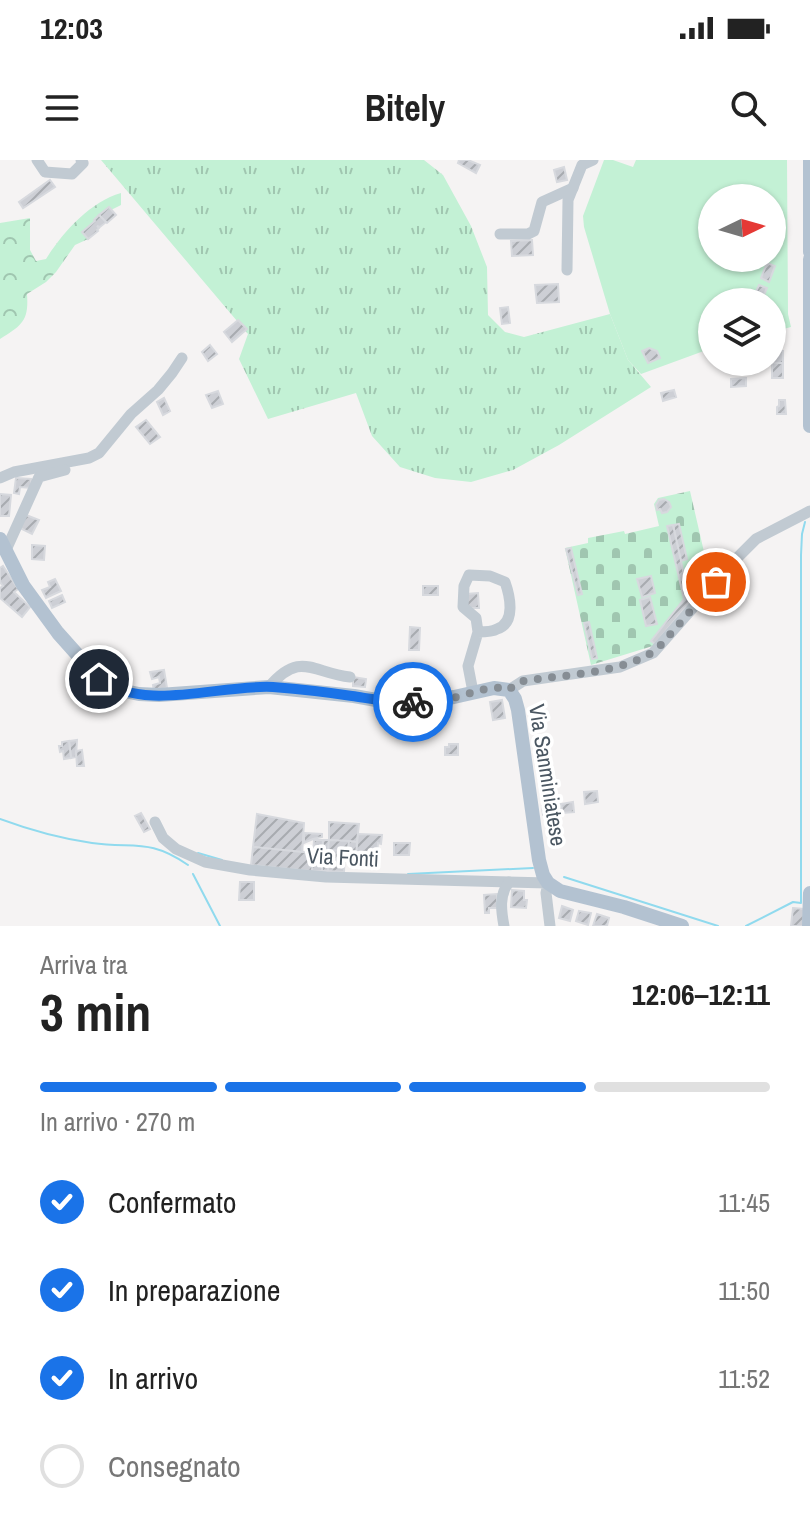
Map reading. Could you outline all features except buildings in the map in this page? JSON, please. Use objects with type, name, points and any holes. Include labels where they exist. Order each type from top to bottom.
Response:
[{"type":"main road","points":[[810,164],[810,252]]},
{"type":"main road","points":[[810,259],[810,426]]},
{"type":"main road","name":"Via Sanminiatese","points":[[3,544],[23,585],[58,633],[94,674],[113,688],[159,695],[269,687],[393,703],[454,697],[494,688],[509,690],[518,710],[539,860],[548,883]]},
{"type":"main road","points":[[548,883],[572,895],[624,907],[682,926]]},
{"type":"main road","points":[[809,926],[810,893]]},
{"type":"street","points":[[37,160],[45,172],[72,174],[83,163],[81,160]]},
{"type":"street","points":[[567,270],[568,200],[582,165],[593,160]]},
{"type":"street","points":[[500,234],[528,234],[534,231],[542,202],[573,188]]},
{"type":"street","points":[[0,478],[99,453],[182,358]]},
{"type":"street","points":[[3,544],[39,477],[84,466],[89,458]]},
{"type":"street","points":[[509,690],[523,681],[620,667],[653,653],[756,539],[810,511]]},
{"type":"street","points":[[473,692],[468,666],[478,632],[476,618],[463,607],[464,586],[469,575],[490,576],[505,582],[508,593],[510,608],[507,623],[499,629],[478,632]]},
{"type":"street","points":[[269,687],[278,676],[297,666],[350,677]]},
{"type":"street","name":"Via Fonti","points":[[155,822],[163,838],[176,849],[205,862],[250,870],[326,877],[548,883]]},
{"type":"street","points":[[504,926],[502,895],[509,882]]},
{"type":"street","points":[[548,883],[546,893],[550,926]]},
{"type":"green space","points":[[101,160],[424,160],[443,175],[471,226],[487,267],[488,315],[505,332],[524,337],[610,314],[628,360],[651,387],[513,470],[471,482],[435,478],[400,467],[372,436],[356,393],[268,419],[239,359],[248,334]]},
{"type":"green space","points":[[604,160],[633,167],[636,160],[787,160],[788,314],[791,327],[786,328],[786,288],[698,288],[698,353],[641,374],[628,360],[610,314],[583,216]]},
{"type":"green space","points":[[121,193],[121,205],[111,210],[108,207],[94,219],[82,232],[88,239],[75,245],[56,272],[27,294],[27,310],[22,321],[0,339],[0,223],[30,218],[30,250],[36,261],[46,259],[78,219],[99,203]]},
{"type":"green space","points":[[690,491],[710,578],[656,645],[591,665],[565,548],[588,543],[588,538],[659,526],[654,504],[658,498]]},
{"type":"waterway","points":[[746,926],[793,902],[801,903],[801,555],[805,522]]},
{"type":"waterway","points":[[0,819],[81,841],[152,848],[188,865]]},
{"type":"waterway","points":[[198,853],[222,860]]},
{"type":"waterway","points":[[408,874],[533,868]]},
{"type":"waterway","points":[[193,874],[220,926]]},
{"type":"waterway","points":[[564,877],[718,926]]},
{"type":"way so far","points":[[413,702],[494,688],[509,690],[523,681],[620,667],[639,660],[660,646],[716,582]]},
{"type":"route","points":[[99,679],[113,688],[147,695],[269,687],[393,703],[413,702]]}]
